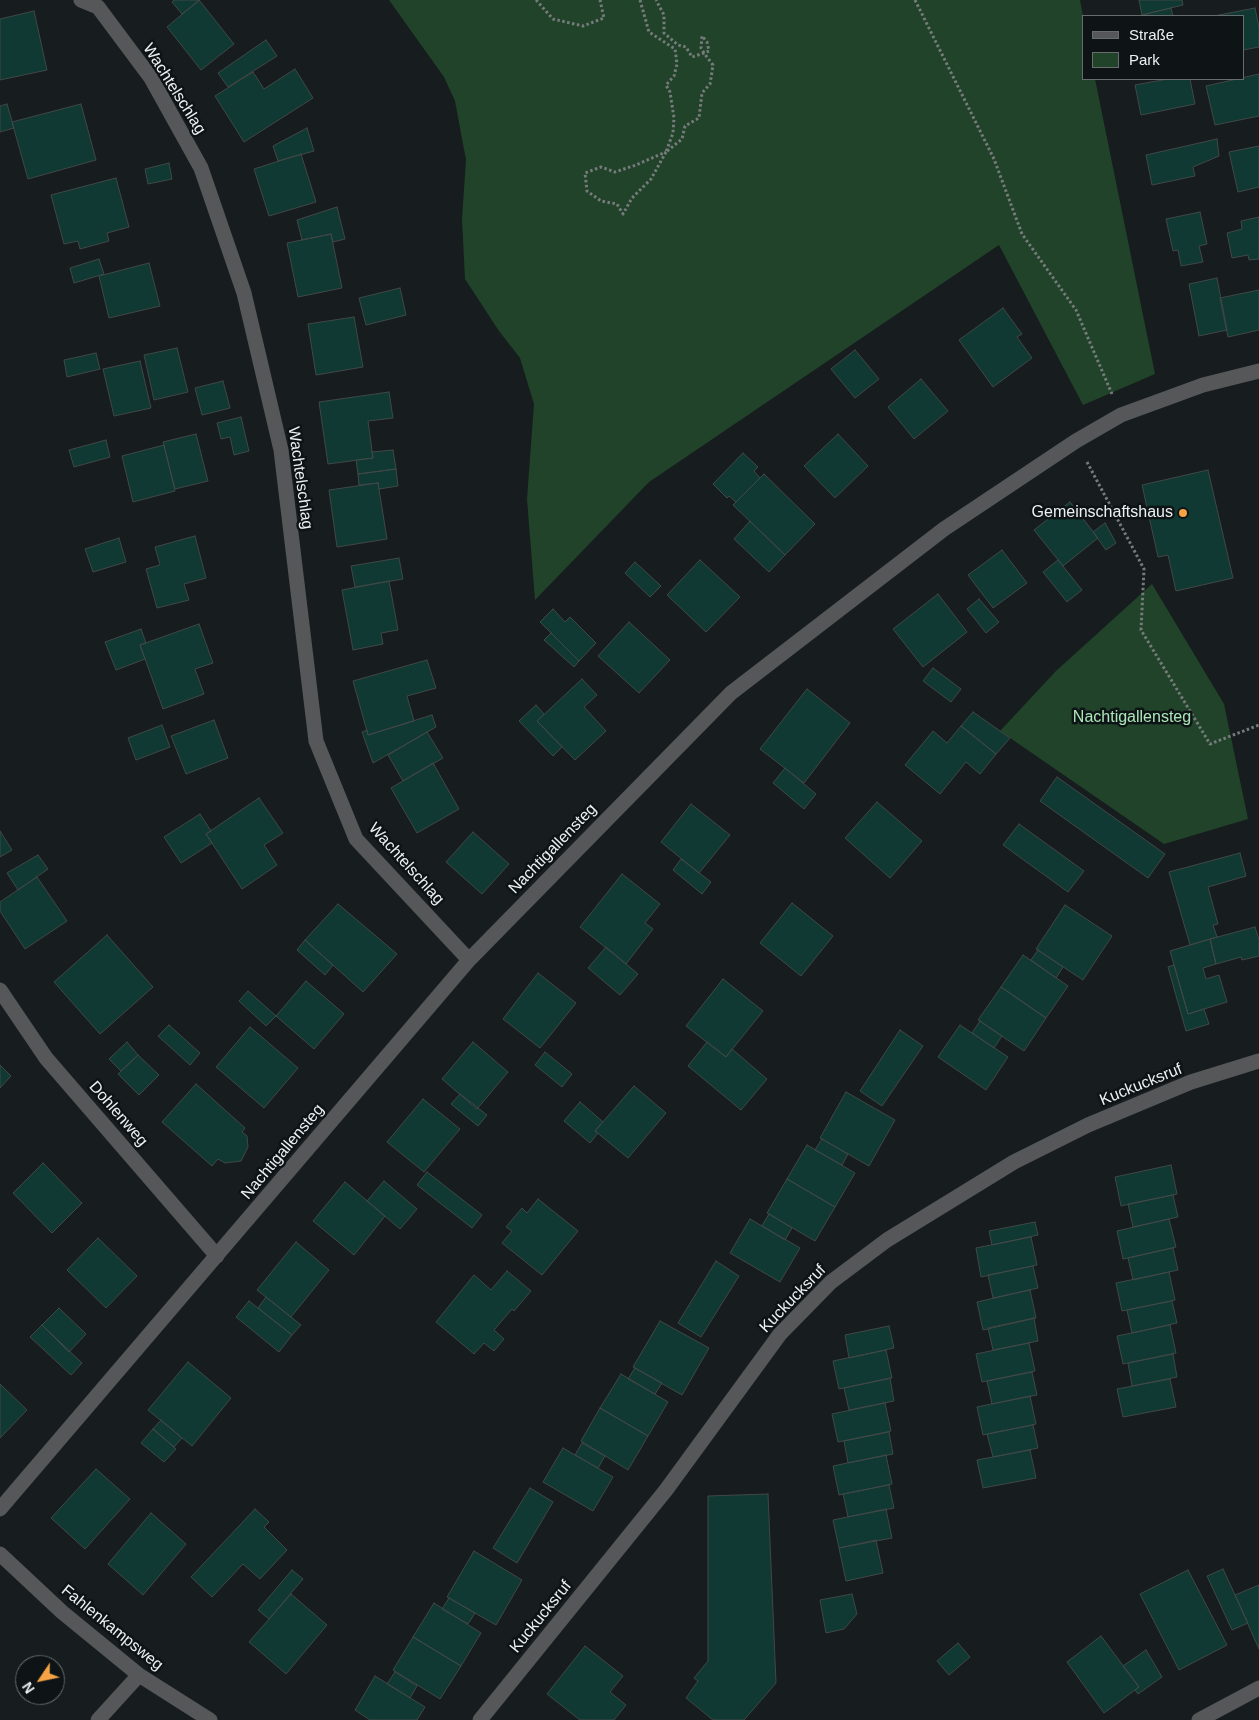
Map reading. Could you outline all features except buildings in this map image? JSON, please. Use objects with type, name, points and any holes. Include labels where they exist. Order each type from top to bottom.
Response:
[{"type":"street","name":"Wachtelschlag","points":[[81,0],[98,7],[151,78],[197,159],[244,294],[281,450],[316,741],[356,839],[469,960]]},
{"type":"street","name":"Nachtigallensteg","points":[[0,1509],[469,960],[730,693],[944,529],[1076,441],[1121,415],[1203,386],[1259,371]]},
{"type":"street","name":"Dohlenweg","points":[[0,990],[46,1058],[217,1256]]},
{"type":"street","name":"Kuckucksruf","points":[[480,1720],[666,1490],[780,1334],[831,1282],[887,1240],[1014,1162],[1088,1126],[1183,1086],[1259,1061]]},
{"type":"street","name":"Fahlenkampsweg","points":[[0,1554],[62,1612],[139,1675],[210,1720]]},
{"type":"street","points":[[98,1720],[139,1675]]},
{"type":"street","points":[[1199,1720],[1259,1688]]},
{"type":"path","points":[[536,0],[554,19],[583,26],[604,18],[600,0]]},
{"type":"path","points":[[640,0],[649,32],[675,49],[677,64],[674,76],[666,85],[670,92],[674,118],[673,134],[666,152],[651,179],[632,198],[622,214],[617,204],[601,201],[587,191],[585,173],[601,168],[615,172],[666,152],[682,140],[685,126],[699,118],[702,93],[710,84],[713,65],[704,53],[701,48],[702,36],[707,42],[709,51],[704,53],[692,57],[686,47],[678,45],[664,33],[664,15],[656,0]]},
{"type":"path","points":[[915,0],[994,160],[1022,234],[1076,310],[1121,415]]},
{"type":"path","points":[[1076,441],[1144,569],[1141,630],[1210,744],[1259,725]]},
{"type":"green space","points":[[389,0],[1080,0],[1083,15],[1082,80],[1095,80],[1155,374],[1083,405],[999,245],[649,482],[535,600],[527,499],[534,404],[520,358],[499,331],[465,279],[462,219],[466,160],[455,101],[444,77]]},
{"type":"green space","name":"Nachtigallensteg","points":[[1152,584],[1224,704],[1248,819],[1164,844],[1000,731],[1056,671]]},
{"type":"place","name":"Gemeinschaftshaus","points":[[1183,513]]}]
